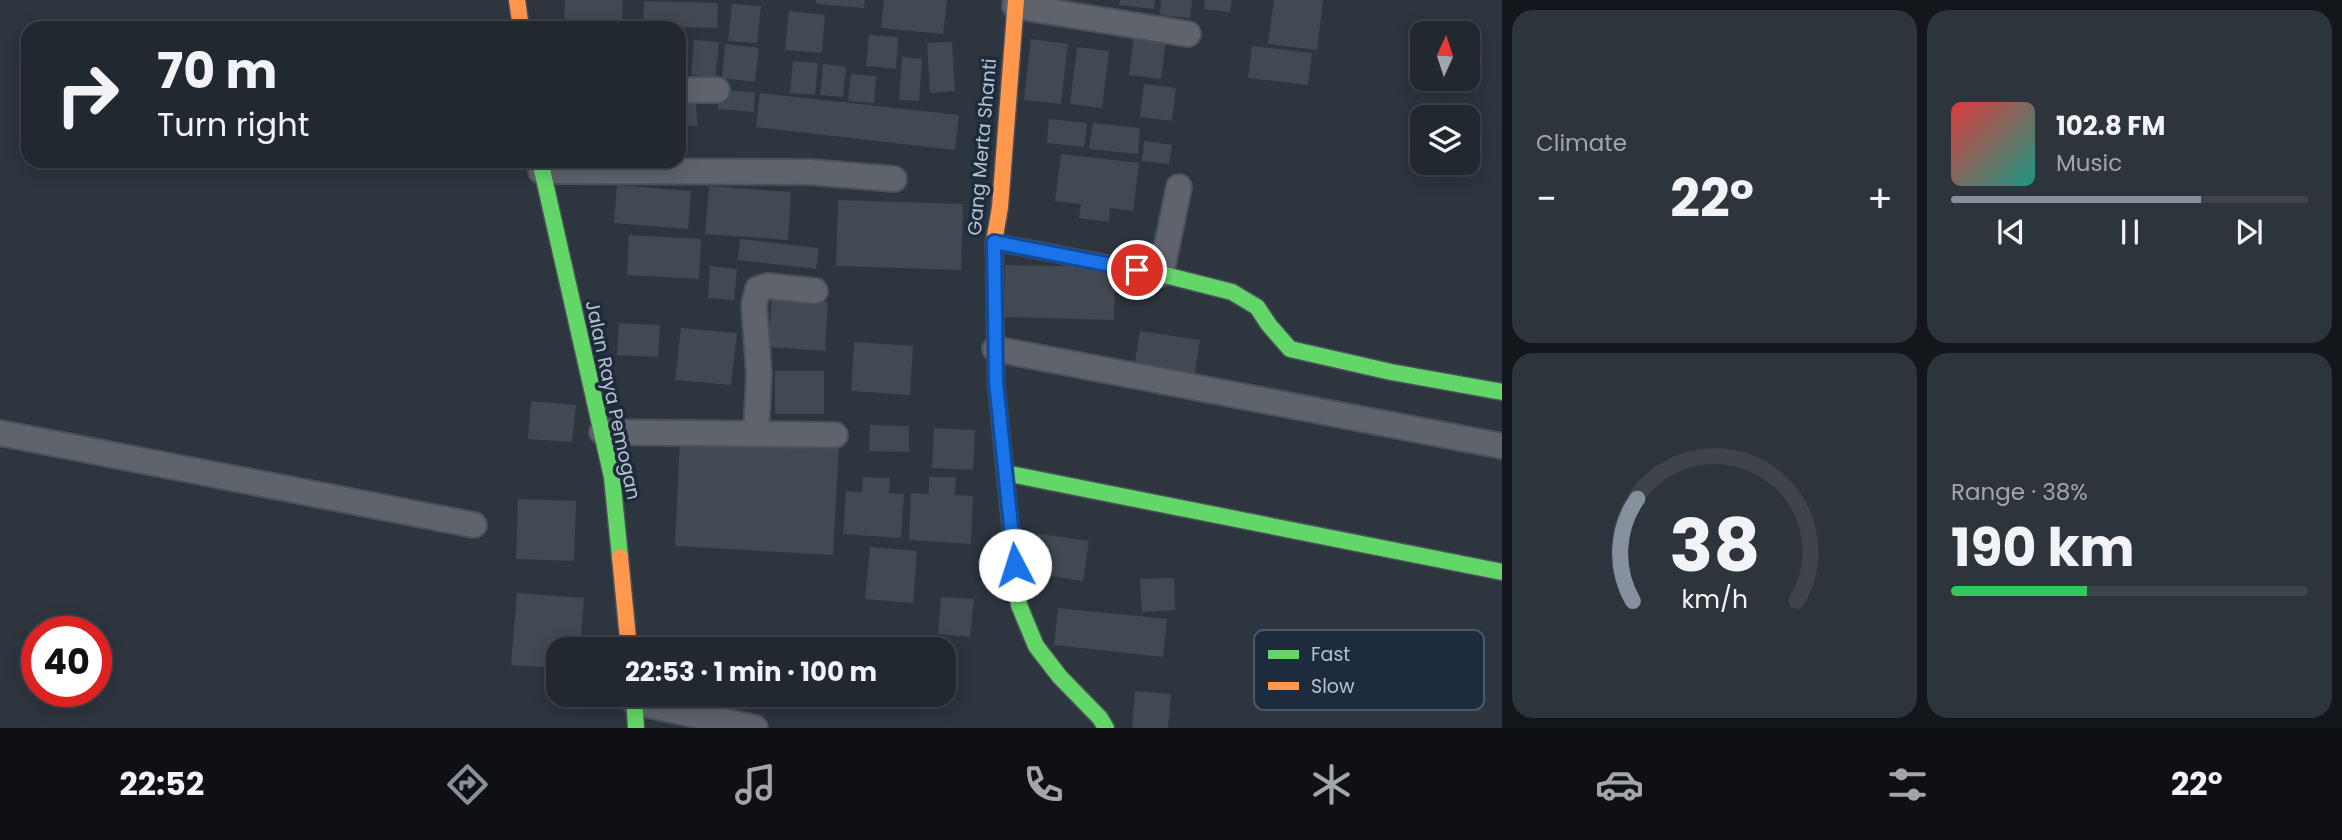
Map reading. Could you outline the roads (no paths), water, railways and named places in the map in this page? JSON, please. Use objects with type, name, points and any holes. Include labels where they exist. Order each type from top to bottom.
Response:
[{"type":"street","points":[[517,0],[520,21]]},
{"type":"street","points":[[1015,3],[1188,34]]},
{"type":"street","name":"Gang Merta Shanti","points":[[1015,3],[1000,207],[994,242],[996,382],[1019,605],[1036,646],[1106,728]]},
{"type":"street","points":[[686,90],[717,90]]},
{"type":"street","name":"Jalan Raya Pemogan","points":[[541,168],[611,477],[628,637]]},
{"type":"street","points":[[631,168],[810,172],[894,179]]},
{"type":"street","points":[[1161,274],[1180,187]]},
{"type":"street","points":[[994,242],[1161,274],[1232,292],[1257,307],[1290,349],[1391,372],[1502,392]]},
{"type":"street","points":[[756,434],[758,374],[754,304],[758,289],[768,286],[815,290]]},
{"type":"street","points":[[995,349],[1502,446]]},
{"type":"street","points":[[602,432],[835,435]]},
{"type":"street","points":[[0,433],[474,525]]},
{"type":"street","points":[[1005,473],[1502,572]]},
{"type":"street","points":[[635,707],[636,728]]},
{"type":"street","points":[[670,707],[755,728]]}]
